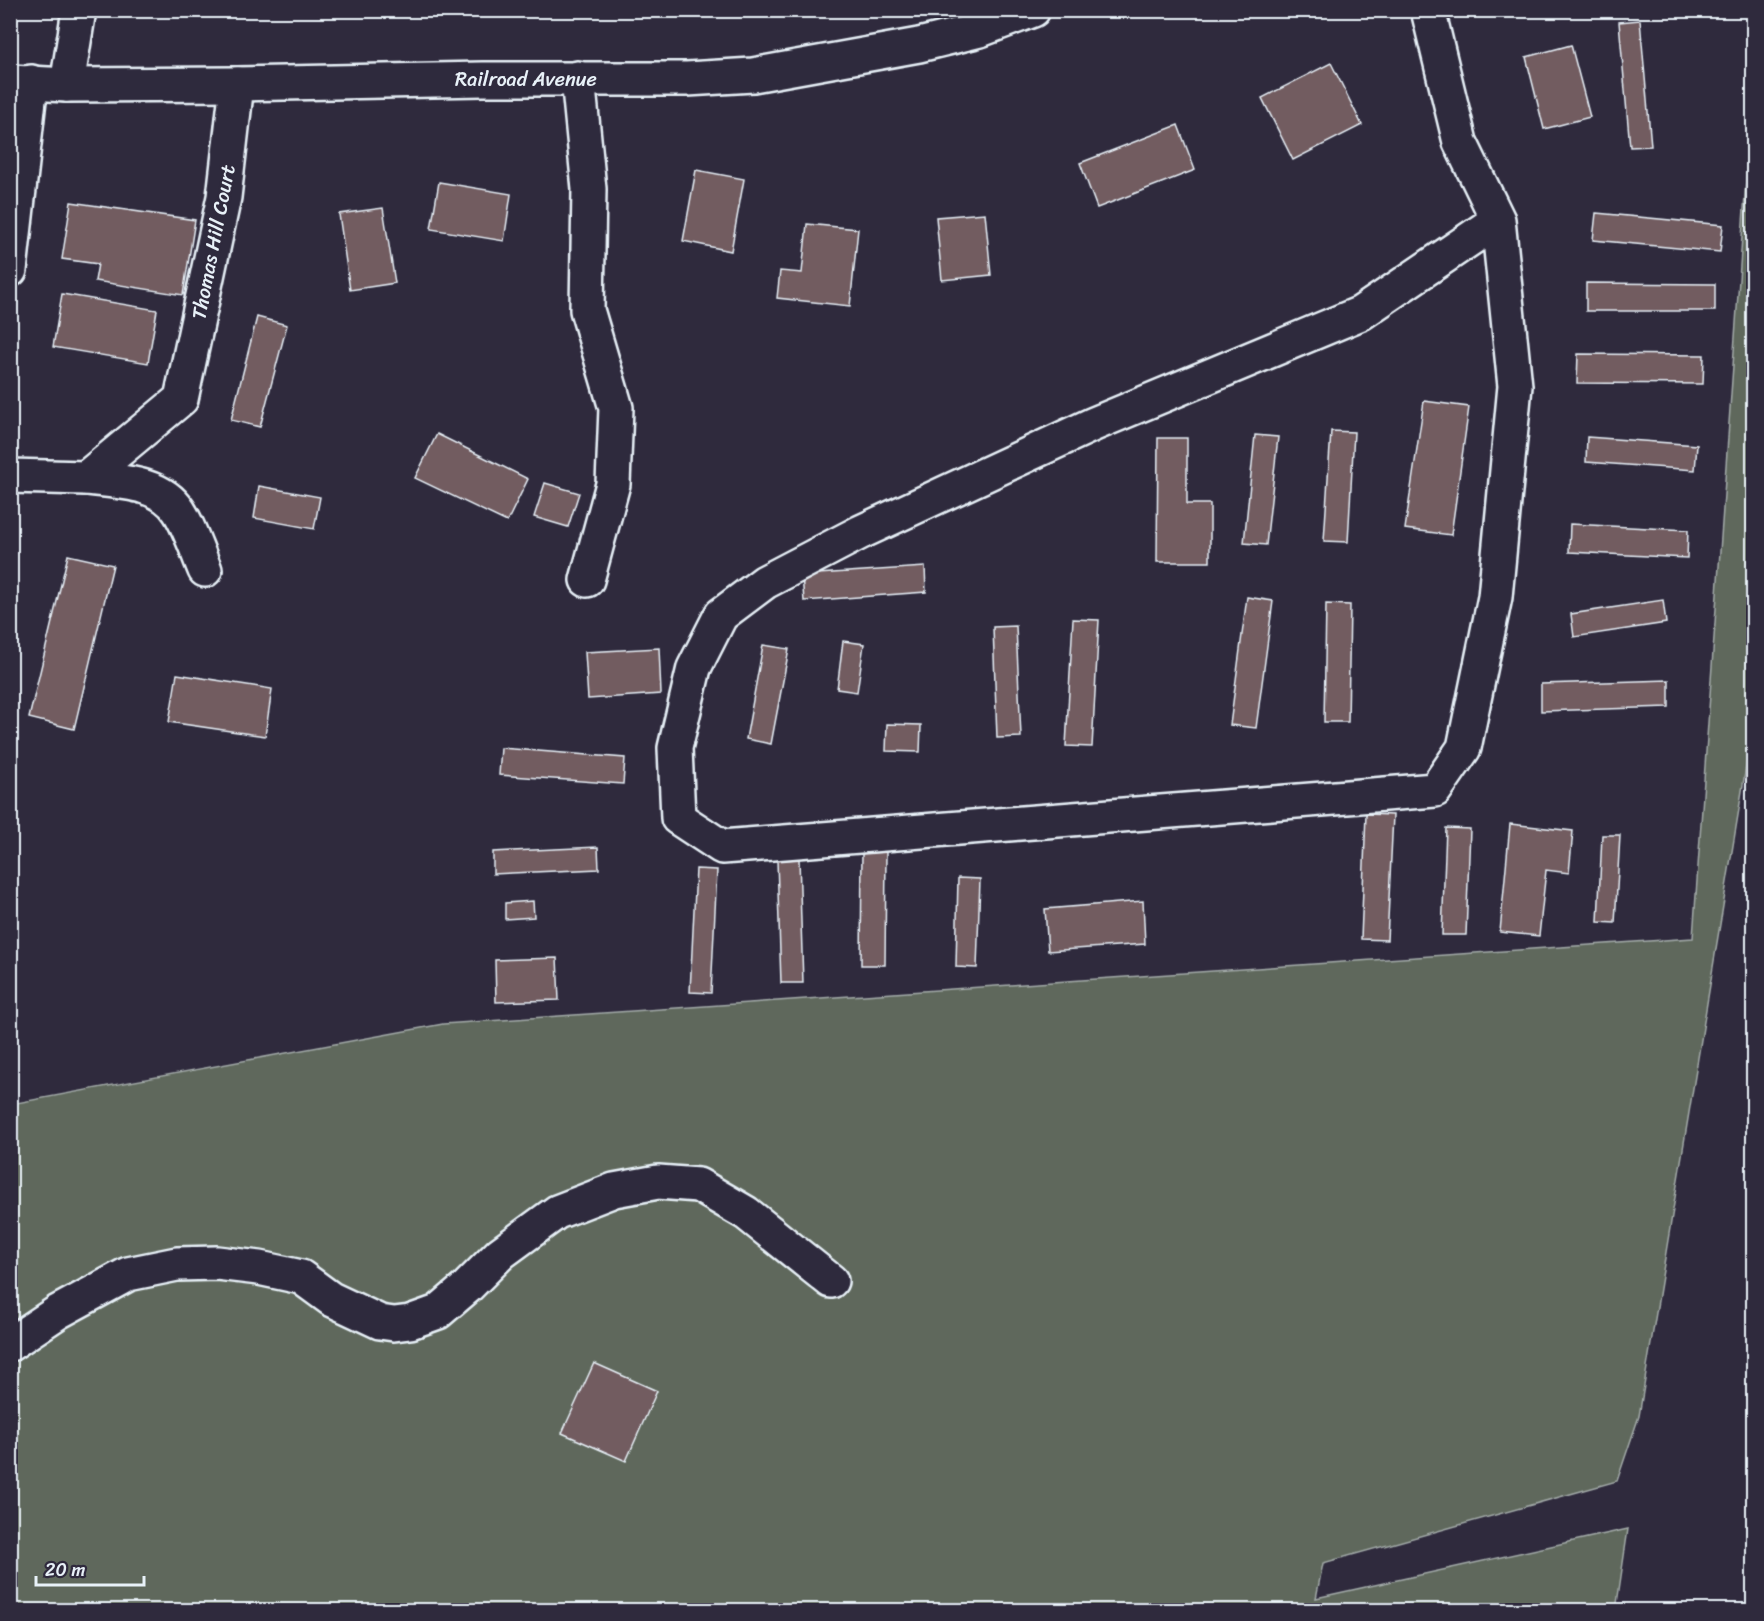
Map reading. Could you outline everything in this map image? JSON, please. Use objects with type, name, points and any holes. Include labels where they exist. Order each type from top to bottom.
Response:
[{"type":"street","points":[[68,85],[79,10]]},
{"type":"street","name":"Railroad Avenue","points":[[21,82],[68,85],[237,84],[578,78],[687,79],[753,75],[919,45],[980,30],[1033,10]]},
{"type":"street","points":[[1428,10],[1460,142],[1498,220],[1515,387],[1495,597],[1464,748],[1435,790],[722,848],[678,818],[675,748],[694,668],[721,615],[765,582],[861,532],[1094,424],[1361,314],[1498,220]]},
{"type":"street","points":[[578,78],[589,189],[587,310],[616,408],[613,484],[587,579]]},
{"type":"street","points":[[10,270],[21,82]]},
{"type":"street","name":"Thomas Hill Court","points":[[86,478],[181,399],[224,197],[237,84]]},
{"type":"street","points":[[10,476],[86,478],[132,483],[160,492],[178,510],[205,570]]},
{"type":"street","points":[[10,1344],[58,1312],[129,1274],[177,1264],[217,1263],[249,1266],[301,1277],[331,1299],[380,1322],[394,1324],[410,1322],[438,1312],[501,1253],[557,1212],[614,1190],[658,1182],[698,1185],[746,1213],[831,1281]]},
{"type":"green space","points":[[1753,80],[1753,724],[1639,1416],[1617,1481],[1323,1563],[1316,1598],[1628,1529],[1616,1610],[11,1610],[11,1104],[443,1024],[1693,938]]},
{"type":"building","points":[[1640,20],[1651,146],[1630,147],[1619,22]]},
{"type":"building","points":[[1571,45],[1590,117],[1544,129],[1526,57]]},
{"type":"building","points":[[1331,63],[1362,125],[1293,160],[1262,98]]},
{"type":"building","points":[[1178,125],[1195,170],[1097,208],[1080,163]]},
{"type":"building","points":[[696,170],[744,179],[731,251],[683,241]]},
{"type":"building","points":[[439,182],[511,194],[504,241],[431,229]]},
{"type":"building","points":[[71,202],[195,220],[183,295],[95,281],[98,264],[62,259]]},
{"type":"building","points":[[383,208],[395,283],[350,290],[339,214]]},
{"type":"building","points":[[985,213],[991,275],[942,280],[936,217]]},
{"type":"building","points":[[1596,213],[1723,225],[1720,252],[1593,240]]},
{"type":"building","points":[[807,224],[858,229],[850,306],[777,298],[780,271],[802,273]]},
{"type":"building","points":[[1586,283],[1715,284],[1715,311],[1586,311]]},
{"type":"building","points":[[62,294],[157,310],[148,363],[53,347]]},
{"type":"building","points":[[257,317],[287,325],[260,427],[231,420]]},
{"type":"building","points":[[1578,354],[1704,355],[1703,384],[1577,383]]},
{"type":"building","points":[[1424,401],[1469,407],[1451,535],[1405,529]]},
{"type":"building","points":[[1331,431],[1354,432],[1348,542],[1324,541]]},
{"type":"building","points":[[437,434],[528,479],[507,522],[415,478]]},
{"type":"building","points":[[1255,435],[1278,437],[1266,545],[1244,543]]},
{"type":"building","points":[[1587,437],[1697,445],[1695,470],[1586,462]]},
{"type":"building","points":[[1158,438],[1187,438],[1187,504],[1210,504],[1210,562],[1157,562]]},
{"type":"building","points":[[545,483],[579,493],[568,527],[534,517]]},
{"type":"building","points":[[259,486],[320,497],[314,529],[254,518]]},
{"type":"building","points":[[1570,524],[1688,530],[1687,558],[1569,552]]},
{"type":"building","points":[[68,555],[113,565],[74,729],[29,718]]},
{"type":"building","points":[[925,567],[926,592],[804,601],[802,575]]},
{"type":"building","points":[[1247,597],[1273,601],[1256,728],[1230,725]]},
{"type":"building","points":[[1663,600],[1666,623],[1574,637],[1571,614]]},
{"type":"building","points":[[1326,604],[1350,605],[1348,722],[1324,722]]},
{"type":"building","points":[[1073,619],[1099,620],[1092,747],[1066,746]]},
{"type":"building","points":[[1016,626],[1021,737],[997,738],[993,627]]},
{"type":"building","points":[[843,641],[864,644],[857,692],[837,689]]},
{"type":"building","points":[[763,645],[789,649],[771,744],[746,739]]},
{"type":"building","points":[[659,648],[661,694],[588,699],[585,652]]},
{"type":"building","points":[[177,674],[272,689],[265,736],[169,722]]},
{"type":"building","points":[[1669,680],[1669,707],[1541,711],[1541,684]]},
{"type":"building","points":[[887,724],[921,725],[920,752],[886,751]]},
{"type":"building","points":[[501,748],[625,758],[623,784],[499,775]]},
{"type":"building","points":[[1366,814],[1393,815],[1387,940],[1361,939]]},
{"type":"building","points":[[1510,824],[1573,831],[1569,873],[1546,870],[1539,936],[1500,932]]},
{"type":"building","points":[[1446,828],[1470,829],[1466,935],[1442,935]]},
{"type":"building","points":[[1602,835],[1620,835],[1615,923],[1598,922]]},
{"type":"building","points":[[598,847],[599,869],[493,874],[493,852]]},
{"type":"building","points":[[862,852],[886,852],[885,965],[861,965]]},
{"type":"building","points":[[799,859],[803,983],[781,983],[777,860]]},
{"type":"building","points":[[696,869],[717,870],[711,993],[690,992]]},
{"type":"building","points":[[958,878],[980,879],[977,968],[956,967]]},
{"type":"building","points":[[533,901],[534,917],[505,919],[505,903]]},
{"type":"building","points":[[1143,901],[1145,944],[1048,951],[1045,909]]},
{"type":"building","points":[[557,958],[559,1000],[496,1002],[495,960]]},
{"type":"building","points":[[594,1363],[657,1391],[626,1461],[562,1433]]}]
